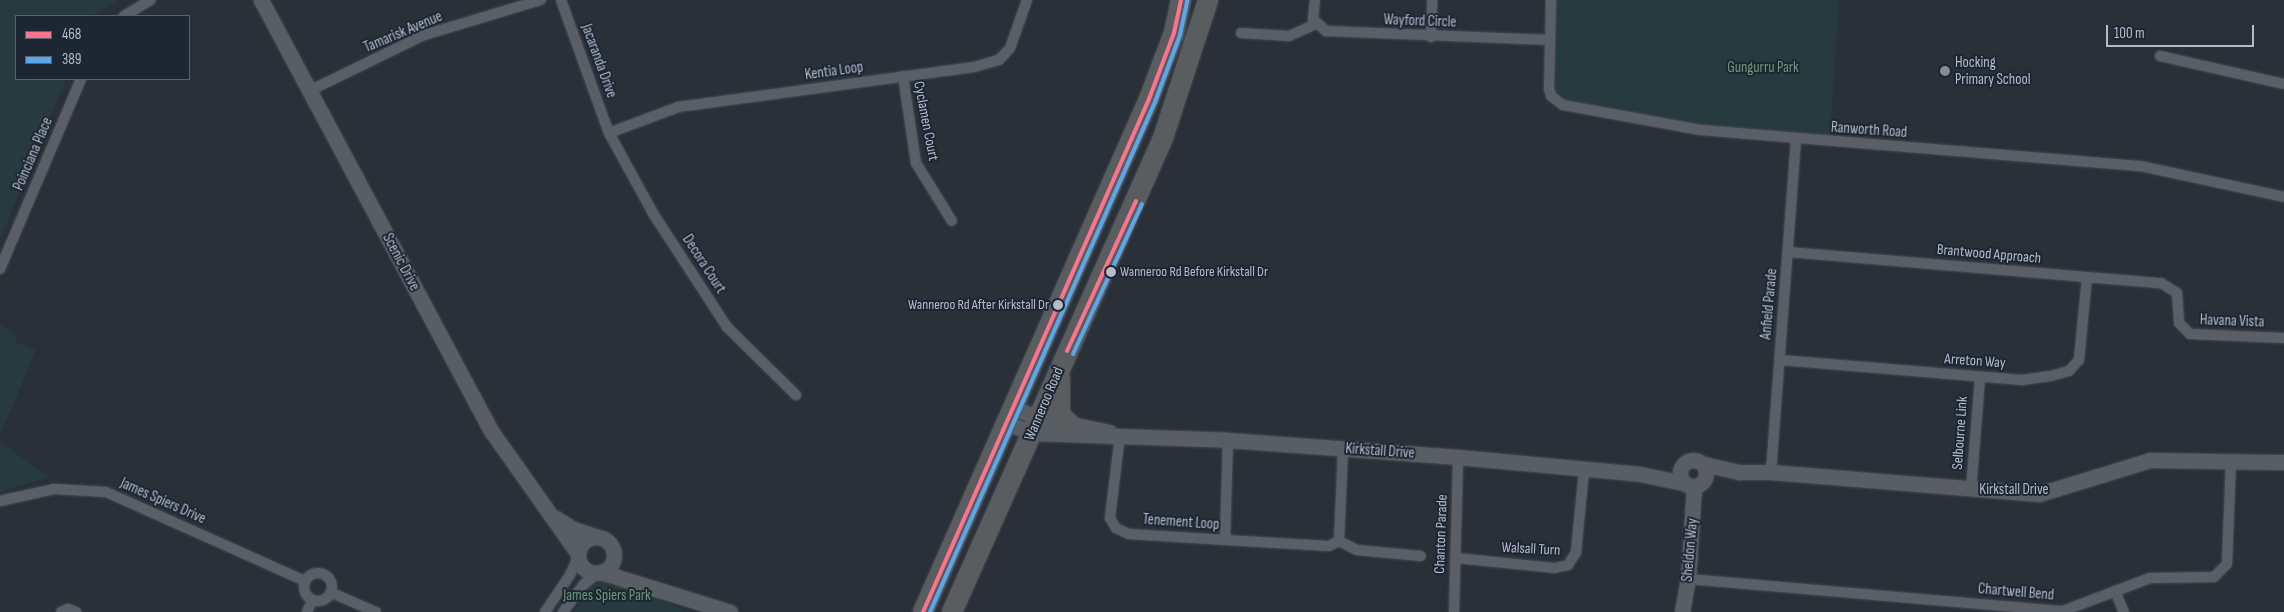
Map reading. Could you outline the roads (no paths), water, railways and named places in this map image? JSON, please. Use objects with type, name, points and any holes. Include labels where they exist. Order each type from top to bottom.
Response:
[{"type":"highway","name":"Wanneroo Road","points":[[923,612],[1150,99],[1174,33],[1181,0]]},
{"type":"highway","name":"Wanneroo Road","points":[[952,612],[1061,364],[1109,264],[1163,138],[1208,0]]},
{"type":"highway","points":[[1061,364],[1060,415],[1069,422]]},
{"type":"street","points":[[126,15],[151,0]]},
{"type":"street","name":"Scenic Drive","points":[[261,0],[492,432],[553,516],[578,556]]},
{"type":"street","name":"Tamarisk Avenue","points":[[309,91],[424,35],[541,0]]},
{"type":"street","name":"Jacaranda Drive","points":[[561,0],[609,133]]},
{"type":"street","name":"Kentia Loop","points":[[609,133],[678,107],[974,67],[999,60],[1010,48],[1027,0]]},
{"type":"street","points":[[1241,33],[1289,36],[1316,24],[1312,14],[1315,0]]},
{"type":"street","points":[[1431,37],[1432,0]]},
{"type":"street","name":"Ranworth Road","points":[[1552,0],[1549,89],[1556,102],[1700,130],[1796,140],[2140,166],[2284,197]]},
{"type":"street","name":"Wayford Circle","points":[[1316,24],[1326,31],[1356,34],[1550,40]]},
{"type":"street","points":[[2160,56],[2284,84]]},
{"type":"street","name":"Cyclamen Court","points":[[903,76],[916,163],[952,221]]},
{"type":"street","name":"Poinciana Place","points":[[0,269],[81,80]]},
{"type":"street","name":"Decora Court","points":[[609,133],[654,215],[727,327],[796,395]]},
{"type":"street","name":"Anfield Parade","points":[[1771,472],[1796,140]]},
{"type":"street","name":"Brantwood Approach","points":[[1788,252],[2161,283],[2173,288],[2179,298]]},
{"type":"street","name":"Arreton Way","points":[[1780,360],[1980,377],[2038,379],[2076,366],[2081,352],[2087,277]]},
{"type":"street","name":"Havana Vista","points":[[2179,298],[2179,322],[2190,334],[2284,338]]},
{"type":"street","name":"Selbourne Link","points":[[1971,490],[1980,377]]},
{"type":"street","name":"Kirkstall Drive","points":[[1010,415],[1035,425],[1089,437],[1120,435],[1344,448],[1458,457],[1584,471],[1640,474],[1694,484],[1740,472]]},
{"type":"street","name":"Kirkstall Drive","points":[[1035,425],[1069,422],[1120,435]]},
{"type":"street","name":"Tenement Loop","points":[[1120,435],[1110,518],[1116,528],[1129,534],[1225,540],[1329,546],[1339,541]]},
{"type":"street","points":[[1225,540],[1228,440]]},
{"type":"street","points":[[1344,448],[1339,541],[1358,550],[1421,556]]},
{"type":"street","name":"Chanton Parade","points":[[1454,612],[1458,457]]},
{"type":"street","points":[[1692,459],[1704,464],[1707,472],[1694,484],[1680,474],[1682,466],[1692,459]]},
{"type":"street","name":"Kirkstall Drive","points":[[1704,464],[1740,472],[1771,472],[1971,490],[2039,494],[2150,460],[2284,462]]},
{"type":"street","name":"Chartwell Bend","points":[[1688,580],[2063,611],[2115,591],[2166,576],[2214,577],[2227,564],[2231,462]]},
{"type":"street","name":"Kirkstall Drive","points":[[1640,474],[1682,466]]},
{"type":"street","name":"Walsall Turn","points":[[1456,558],[1555,568],[1568,565],[1576,552],[1584,471]]},
{"type":"street","name":"Sheldon Way","points":[[1682,612],[1688,580],[1694,484]]},
{"type":"street","name":"James Spiers Drive","points":[[0,501],[54,489],[106,492],[305,581]]},
{"type":"street","name":"Scenic Drive","points":[[553,516],[573,529],[597,537]]},
{"type":"street","points":[[545,612],[570,575],[584,542],[597,537],[608,541],[614,551],[642,582]]},
{"type":"street","points":[[563,612],[584,585],[612,564],[614,551]]},
{"type":"street","points":[[578,556],[586,570],[642,582],[730,612]]},
{"type":"street","points":[[312,574],[324,574],[331,580],[332,593],[324,600],[312,600],[305,592],[305,581],[312,574]]},
{"type":"street","points":[[2115,591],[2124,612]]},
{"type":"street","points":[[332,593],[376,612]]},
{"type":"street","points":[[307,612],[312,600]]},
{"type":"street","points":[[60,612],[68,609],[76,612]]},
{"type":"place","name":"Hocking Primary School","points":[[1945,71]]},
{"type":"place","name":"Wanneroo Rd Before Kirkstall Dr","points":[[1111,272]]},
{"type":"place","name":"Wanneroo Rd After Kirkstall Dr","points":[[1058,305]]},
{"type":"park label","name":"Gungurru Park","points":[[1763,68]]},
{"type":"park label","name":"James Spiers Park","points":[[607,596]]}]
